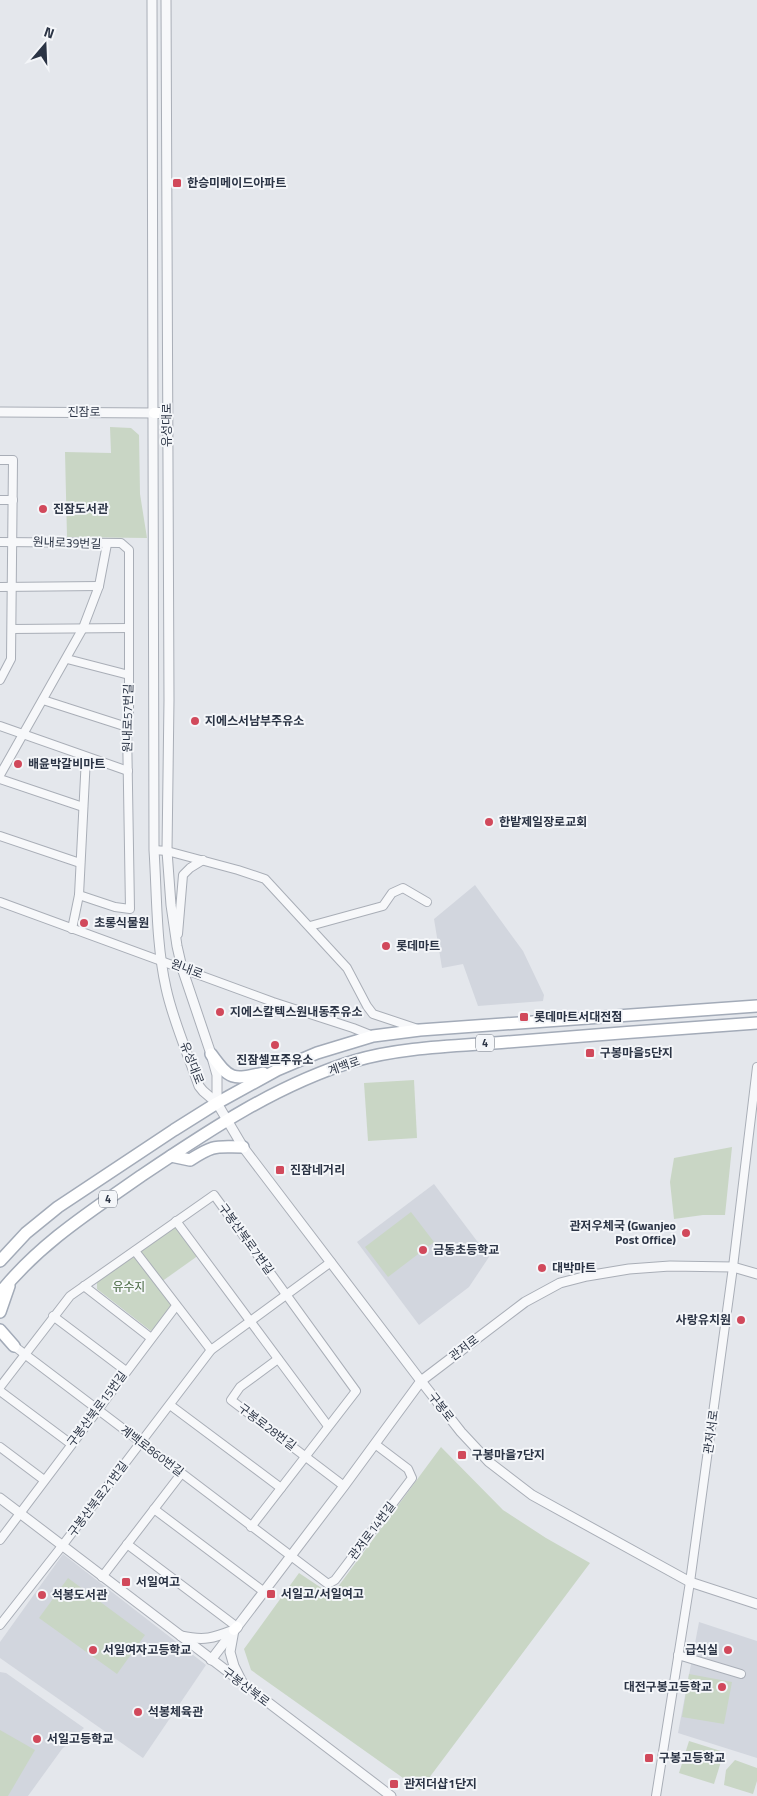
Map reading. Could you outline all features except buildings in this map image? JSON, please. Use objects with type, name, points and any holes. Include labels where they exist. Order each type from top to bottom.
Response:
[{"type":"main road","name":"진잠로","points":[[154,412],[167,413]]},
{"type":"main road","name":"계백로","points":[[0,1261],[26,1233],[58,1207],[217,1103],[277,1070],[317,1053],[373,1036],[420,1030],[757,1006]]},
{"type":"main road","name":"계백로","points":[[0,1293],[13,1277],[48,1243],[226,1119],[306,1080],[354,1061],[392,1053],[450,1046],[757,1023]]},
{"type":"main road","points":[[211,1054],[225,1072],[234,1077],[244,1077],[277,1070]]},
{"type":"main road","points":[[171,1156],[190,1160],[206,1149],[217,1145],[243,1146]]},
{"type":"main road","points":[[0,1312],[13,1277]]},
{"type":"main road","points":[[0,1330],[14,1346]]},
{"type":"main road","points":[[0,1338],[14,1346]]},
{"type":"street","name":"유성대로","points":[[152,0],[154,850],[161,960],[172,1011],[199,1086],[203,1092],[217,1103]]},
{"type":"street","name":"유성대로","points":[[166,0],[169,700],[167,850],[171,905],[177,946],[182,968],[217,1075],[217,1103]]},
{"type":"street","name":"진잠로","points":[[0,412],[154,412]]},
{"type":"street","points":[[0,460],[14,460],[11,659],[0,680]]},
{"type":"street","points":[[0,500],[14,500]]},
{"type":"street","name":"원내로39번길","points":[[0,542],[107,544],[99,586],[83,628],[0,775]]},
{"type":"street","name":"원내로57번길","points":[[79,894],[115,907],[130,909],[127,727],[129,712],[129,550],[121,543],[107,544]]},
{"type":"street","points":[[0,586],[99,586]]},
{"type":"street","points":[[12,629],[129,628]]},
{"type":"street","points":[[67,659],[129,675]]},
{"type":"street","points":[[43,700],[127,727]]},
{"type":"street","points":[[0,726],[86,758],[128,771]]},
{"type":"street","points":[[72,929],[79,894],[86,758]]},
{"type":"street","points":[[0,779],[83,808]]},
{"type":"street","points":[[0,836],[80,864]]},
{"type":"street","points":[[154,850],[167,850],[265,879],[347,968],[373,1014],[420,1030]]},
{"type":"street","points":[[177,946],[183,875],[203,860]]},
{"type":"street","points":[[310,926],[383,906],[392,893],[404,888],[427,902]]},
{"type":"street","name":"원내로","points":[[0,902],[273,1002],[373,1036]]},
{"type":"street","name":"관저서로","points":[[656,1796],[690,1582],[733,1267],[757,1067]]},
{"type":"street","name":"구봉로","points":[[217,1103],[243,1146],[421,1381],[461,1432],[489,1462],[525,1489],[690,1582],[757,1604]]},
{"type":"street","name":"구봉산북로7번길","points":[[71,1444],[0,1389],[24,1354],[70,1296],[176,1221],[214,1195],[287,1295]]},
{"type":"street","points":[[176,1221],[328,1426]]},
{"type":"street","points":[[135,1251],[211,1350]]},
{"type":"street","name":"구봉산북로21번길","points":[[0,1625],[211,1350],[331,1262]]},
{"type":"street","name":"관저로","points":[[211,1660],[344,1486],[421,1381],[525,1302],[560,1283],[629,1269],[670,1266],[733,1267],[757,1274]]},
{"type":"street","points":[[84,1286],[151,1338]]},
{"type":"street","name":"구봉로28번길","points":[[251,1527],[356,1391],[287,1295]]},
{"type":"street","name":"구봉산북로15번길","points":[[0,1540],[176,1306]]},
{"type":"street","points":[[53,1316],[126,1371]]},
{"type":"street","name":"계백로860번길","points":[[14,1346],[290,1557]]},
{"type":"street","name":"구봉로28번길","points":[[278,1359],[240,1386],[230,1400],[344,1486]]},
{"type":"street","points":[[170,1405],[281,1488]]},
{"type":"street","name":"관저로14번길","points":[[290,1557],[328,1584],[335,1580],[412,1478],[408,1470],[374,1444]]},
{"type":"street","points":[[0,1447],[44,1480]]},
{"type":"street","points":[[102,1577],[181,1474]]},
{"type":"street","name":"구봉산북로","points":[[0,1498],[390,1796]]},
{"type":"street","points":[[154,1509],[263,1591]]},
{"type":"street","points":[[127,1544],[236,1628]]},
{"type":"street","points":[[179,1636],[198,1640],[213,1637],[236,1628]]},
{"type":"street","points":[[236,1628],[230,1652],[234,1666],[243,1684]]},
{"type":"street","points":[[678,1656],[742,1674]]},
{"type":"shaded area","points":[[475,885],[523,951],[544,995],[543,1001],[478,1006],[463,964],[442,968],[434,919]]},
{"type":"shaded area","name":"금동초등학교","points":[[434,1184],[489,1257],[469,1287],[419,1325],[357,1242]]},
{"type":"shaded area","name":"서일여자고등학교","points":[[63,1554],[206,1665],[143,1758],[0,1658],[0,1642]]},
{"type":"shaded area","name":"대전구봉고등학교","points":[[699,1622],[757,1641],[757,1758],[678,1733]]},
{"type":"shaded area","name":"서일고등학교","points":[[0,1672],[6,1673],[84,1728],[62,1749],[28,1796],[0,1796]]},
{"type":"green space","points":[[110,427],[131,428],[139,435],[140,494],[147,538],[67,537],[65,452],[111,453]]},
{"type":"green space","points":[[414,1080],[417,1138],[368,1141],[364,1083]]},
{"type":"green space","points":[[732,1147],[725,1215],[703,1215],[674,1219],[670,1182],[674,1158]]},
{"type":"green space","points":[[411,1212],[434,1242],[388,1277],[365,1247]]},
{"type":"green space","points":[[175,1224],[199,1255],[161,1282],[139,1250]]},
{"type":"green space","name":"유수지","points":[[133,1257],[137,1258],[173,1308],[151,1331],[97,1289],[97,1282]]},
{"type":"green space","points":[[441,1447],[503,1510],[546,1538],[590,1563],[420,1790],[251,1670],[244,1649],[299,1573],[332,1595]]},
{"type":"green space","points":[[68,1578],[145,1635],[117,1674],[39,1618]]},
{"type":"green space","points":[[689,1674],[732,1682],[724,1724],[682,1717]]},
{"type":"green space","points":[[0,1730],[35,1750],[8,1796],[0,1796]]},
{"type":"green space","points":[[689,1741],[724,1752],[714,1784],[679,1773]]},
{"type":"green space","points":[[735,1760],[757,1768],[757,1781],[753,1794],[724,1785],[726,1770]]},
{"type":"place","name":"한승미메이드아파트","points":[[177,183]]},
{"type":"place","name":"진잠도서관","points":[[43,509]]},
{"type":"place","name":"지에스서남부주유소","points":[[195,721]]},
{"type":"place","name":"배윤박갈비마트","points":[[18,764]]},
{"type":"place","name":"한밭제일장로교회","points":[[489,822]]},
{"type":"place","name":"초롱식물원","points":[[84,923]]},
{"type":"place","name":"롯데마트","points":[[386,946]]},
{"type":"place","name":"지에스칼텍스원내동주유소","points":[[220,1012]]},
{"type":"place","name":"롯데마트서대전점","points":[[524,1017]]},
{"type":"place","name":"진잠셀프주유소","points":[[275,1045]]},
{"type":"place","name":"구봉마을5단지","points":[[590,1053]]},
{"type":"place","name":"진잠네거리","points":[[280,1170]]},
{"type":"place","name":"관저우체국 (Gwanjeo Post Office)","points":[[686,1233]]},
{"type":"place","name":"금동초등학교","points":[[423,1250]]},
{"type":"place","name":"대박마트","points":[[542,1268]]},
{"type":"place","name":"사랑유치원","points":[[741,1320]]},
{"type":"place","name":"구봉마을7단지","points":[[462,1455]]},
{"type":"place","name":"서일여고","points":[[126,1582]]},
{"type":"place","name":"서일고/서일여고","points":[[271,1594]]},
{"type":"place","name":"석봉도서관","points":[[42,1595]]},
{"type":"place","name":"서일여자고등학교","points":[[93,1650]]},
{"type":"place","name":"급식실","points":[[728,1650]]},
{"type":"place","name":"대전구봉고등학교","points":[[722,1687]]},
{"type":"place","name":"석봉체육관","points":[[138,1712]]},
{"type":"place","name":"서일고등학교","points":[[37,1739]]},
{"type":"place","name":"구봉고등학교","points":[[649,1758]]},
{"type":"place","name":"관저더샵1단지","points":[[394,1784]]}]
